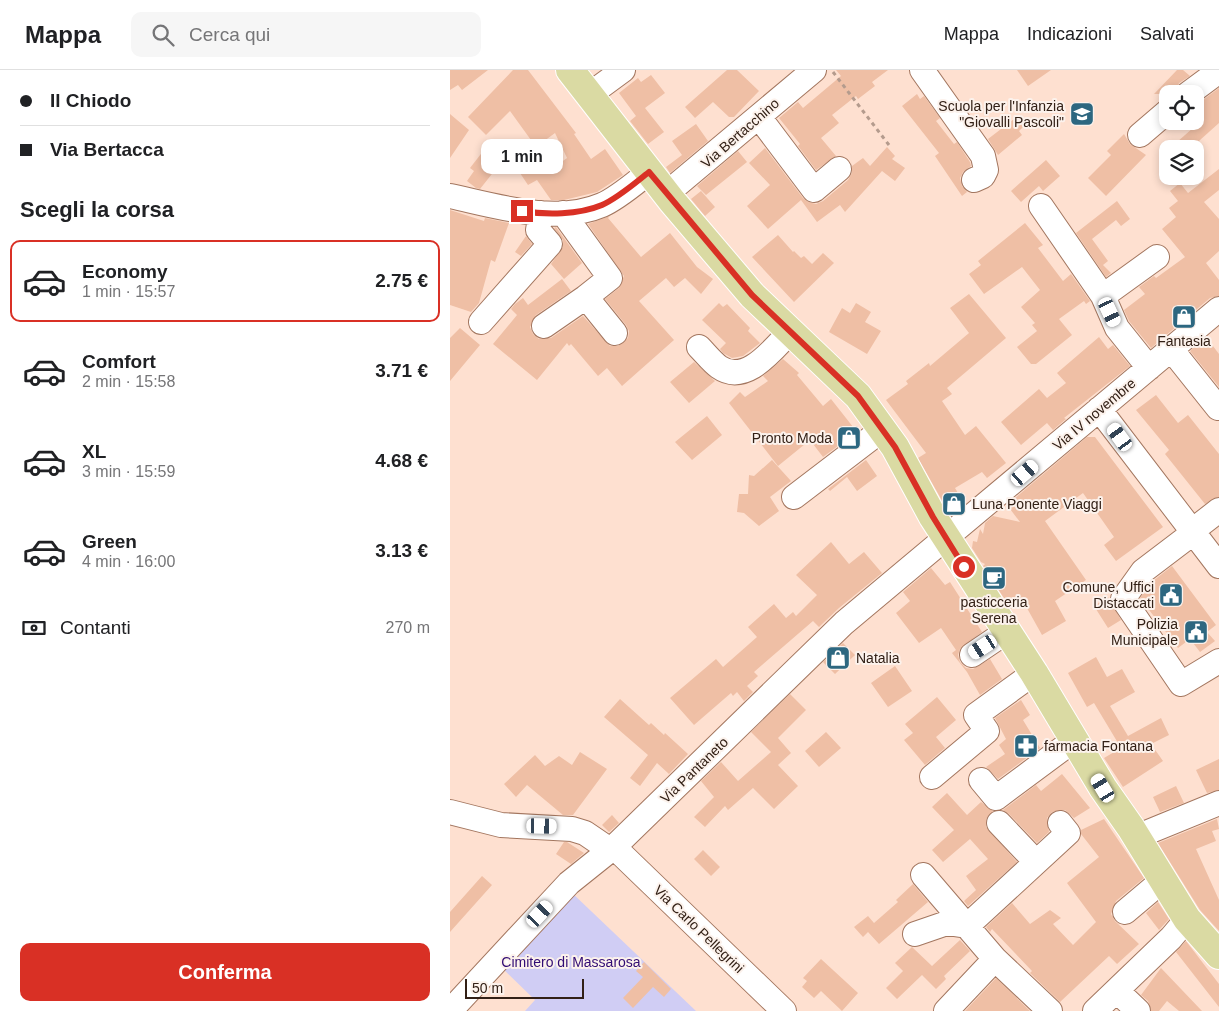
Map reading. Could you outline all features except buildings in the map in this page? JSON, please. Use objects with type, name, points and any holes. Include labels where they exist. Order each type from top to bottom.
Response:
[{"type":"main road","points":[[570,70],[666,194],[752,295],[858,396],[883,429],[946,537],[1034,673],[1103,788],[1187,919],[1218,953]]},
{"type":"street","points":[[589,94],[624,70]]},
{"type":"street","name":"Via Bertacchino","points":[[666,194],[814,70]]},
{"type":"street","points":[[922,70],[983,156],[986,170],[983,176],[974,180]]},
{"type":"street","points":[[1200,85],[1219,71]]},
{"type":"street","points":[[759,117],[814,190],[839,169]]},
{"type":"street","points":[[1140,134],[1159,119]]},
{"type":"street","points":[[450,196],[552,213],[602,205],[649,172]]},
{"type":"street","points":[[1041,206],[1103,296],[1117,328],[1148,368]]},
{"type":"street","points":[[544,326],[610,278],[552,213]]},
{"type":"street","points":[[481,322],[550,244],[538,230],[552,213]]},
{"type":"street","points":[[1103,296],[1157,257]]},
{"type":"street","points":[[586,297],[615,333]]},
{"type":"street","name":"Via IV novembre","points":[[946,537],[981,511],[1219,309]]},
{"type":"street","points":[[699,347],[719,368],[734,372],[754,367],[790,332]]},
{"type":"street","points":[[1171,349],[1218,408]]},
{"type":"street","points":[[1099,409],[1219,566]]},
{"type":"street","points":[[794,497],[883,429]]},
{"type":"street","points":[[1219,510],[1143,571],[1123,599],[1181,684],[1219,661]]},
{"type":"street","name":"Via Pantaneto","points":[[450,1011],[569,884],[612,849],[844,624],[946,537]]},
{"type":"street","points":[[972,655],[1006,632]]},
{"type":"street","points":[[932,777],[987,731],[976,715],[1034,673]]},
{"type":"street","points":[[981,780],[996,798],[1074,740]]},
{"type":"street","points":[[1136,837],[1219,803]]},
{"type":"street","name":"Via Carlo Pellegrini","points":[[450,812],[502,825],[572,829],[585,833],[612,849],[784,1011]]},
{"type":"street","points":[[998,823],[1036,862]]},
{"type":"street","points":[[967,926],[1068,833],[1060,823]]},
{"type":"street","points":[[923,874],[996,959],[1050,1011]]},
{"type":"street","points":[[1125,912],[1163,880]]},
{"type":"street","points":[[1096,1011],[1171,938],[1187,919]]},
{"type":"street","points":[[915,934],[930,927],[946,923],[967,926]]},
{"type":"street","points":[[946,1011],[996,959]]},
{"type":"street","points":[[1117,991],[1138,1011]]},
{"type":"path","points":[[831,70],[889,144]]},
{"type":"green space","name":"Cimitero di Massarosa","points":[[570,891],[696,1011],[525,1011],[535,1000],[499,965]]},
{"type":"place","name":"Scuola per l'Infanzia \"Giovalli Pascoli\"","points":[[1082,114]]},
{"type":"place","name":"Fantasia","points":[[1184,317]]},
{"type":"place","name":"Pronto Moda","points":[[849,438]]},
{"type":"place","name":"Luna Ponente Viaggi","points":[[954,504]]},
{"type":"place","name":"pasticceria Serena","points":[[994,578]]},
{"type":"place","name":"Comune, Uffici Distaccati","points":[[1171,595]]},
{"type":"place","name":"Polizia Municipale","points":[[1196,632]]},
{"type":"place","name":"Natalia","points":[[838,658]]},
{"type":"place","name":"farmacia Fontana","points":[[1026,746]]},
{"type":"route","points":[[522,211],[537,214],[567,213],[602,205],[649,172],[752,295],[832,369],[858,396],[895,447],[914,484],[964,567]]}]
